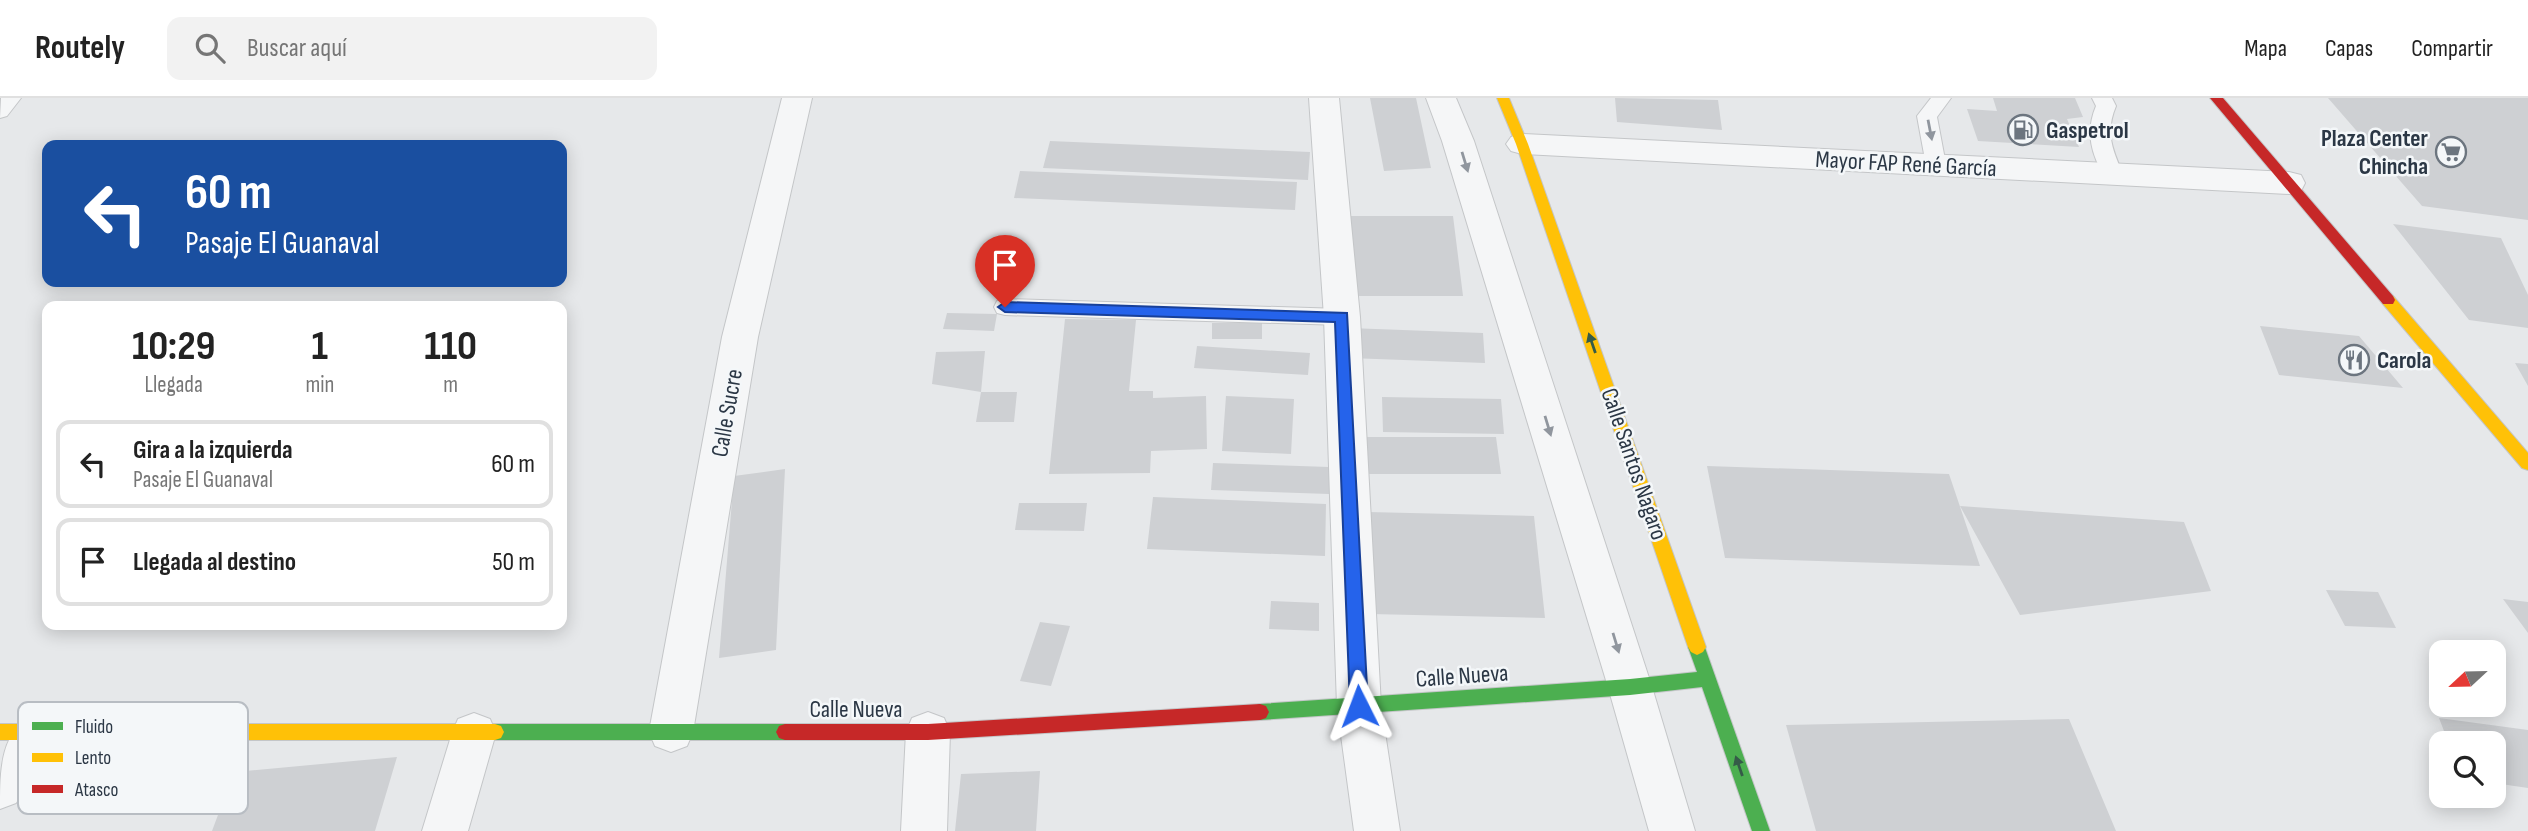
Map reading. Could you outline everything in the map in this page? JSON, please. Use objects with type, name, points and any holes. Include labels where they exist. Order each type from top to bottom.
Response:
[{"type":"main road","name":"Calle Santos Nagaro","points":[[1503,98],[1522,144],[1761,831]]},
{"type":"main road","points":[[2216,98],[2528,464]]},
{"type":"main road","name":"Calle Nueva","points":[[248,733],[928,732],[1359,706],[1630,687],[1709,678]]},
{"type":"street","name":"Calle Sucre","points":[[671,732],[740,337],[797,98]]},
{"type":"street","points":[[1324,98],[1342,317],[1359,706],[1377,831]]},
{"type":"street","points":[[1441,98],[1458,141],[1630,687],[1672,831]]},
{"type":"street","name":"Mayor FAP René García","points":[[1522,144],[2289,184]]},
{"type":"street","points":[[924,831],[928,732]]},
{"type":"street","points":[[445,831],[474,733]]},
{"type":"street","points":[[0,788],[18,735]]},
{"type":"lane","points":[[0,112],[11,98]]},
{"type":"lane","points":[[1936,165],[1927,117],[1941,98]]},
{"type":"lane","points":[[2102,98],[2106,106],[2100,118],[2097,137],[2113,174]]},
{"type":"lane","points":[[1005,307],[1342,317]]},
{"type":"building","points":[[1370,98],[1416,98],[1431,168],[1384,171]]},
{"type":"building","points":[[1615,98],[1718,100],[1722,130],[1617,122]]},
{"type":"building","name":"Gaspetrol","points":[[1993,98],[2075,98],[2083,117],[2067,119],[2079,147],[1978,141],[1967,109],[1997,111]]},
{"type":"building","name":"Plaza Center Chincha","points":[[2328,98],[2528,98],[2528,220],[2422,206]]},
{"type":"building","points":[[1050,141],[1310,152],[1308,180],[1043,168]]},
{"type":"building","points":[[1020,171],[1297,182],[1295,210],[1014,198]]},
{"type":"building","points":[[1346,216],[1453,216],[1463,296],[1351,296]]},
{"type":"building","points":[[2393,224],[2501,238],[2528,295],[2528,328],[2469,320]]},
{"type":"building","points":[[947,313],[997,314],[994,331],[943,329]]},
{"type":"building","points":[[1065,319],[1136,320],[1129,391],[1153,391],[1153,398],[1206,396],[1207,449],[1151,451],[1150,473],[1049,474]]},
{"type":"building","points":[[1212,323],[1262,323],[1262,339],[1212,339]]},
{"type":"building","points":[[2260,326],[2359,336],[2403,388],[2279,375]]},
{"type":"building","points":[[1349,328],[1483,333],[1485,363],[1349,358]]},
{"type":"building","points":[[1197,346],[1310,353],[1308,375],[1194,368]]},
{"type":"building","points":[[985,351],[981,392],[932,384],[936,352]]},
{"type":"building","points":[[2515,363],[2528,364],[2528,386]]},
{"type":"building","points":[[981,392],[1017,392],[1014,422],[976,422]]},
{"type":"building","points":[[1226,396],[1294,399],[1291,454],[1222,451]]},
{"type":"building","points":[[1382,397],[1501,399],[1504,434],[1383,432]]},
{"type":"building","points":[[1359,437],[1496,437],[1501,474],[1361,474]]},
{"type":"building","points":[[1213,463],[1329,467],[1329,494],[1211,490]]},
{"type":"building","points":[[1707,466],[1949,474],[1980,566],[1725,558]]},
{"type":"building","points":[[785,469],[776,650],[719,658],[734,476]]},
{"type":"building","points":[[1153,497],[1326,504],[1325,556],[1147,549]]},
{"type":"building","points":[[1019,503],[1087,503],[1084,531],[1015,530]]},
{"type":"building","points":[[1960,506],[2184,522],[2211,591],[2020,615]]},
{"type":"building","points":[[1368,512],[1534,516],[1545,618],[1370,614]]},
{"type":"building","points":[[2326,590],[2378,592],[2396,628],[2345,626]]},
{"type":"building","points":[[2503,599],[2528,602],[2528,633]]},
{"type":"building","points":[[1271,601],[1319,603],[1319,631],[1269,629]]},
{"type":"building","points":[[1040,622],[1070,626],[1051,686],[1020,681]]},
{"type":"building","points":[[2439,718],[2528,730],[2528,788],[2506,785],[2506,731],[2444,731]]},
{"type":"building","points":[[2069,719],[2116,831],[1816,831],[1786,725]]},
{"type":"building","points":[[397,757],[375,831],[212,831],[218,814],[248,814],[248,771]]},
{"type":"building","points":[[1040,771],[1036,831],[955,831],[961,774]]},
{"type":"traffic: fast","points":[[1697,647],[1761,831]]},
{"type":"traffic: fast","points":[[1260,712],[1630,687],[1709,678]]},
{"type":"traffic: fast","points":[[495,732],[785,732]]},
{"type":"traffic: slow","points":[[1503,98],[1522,144],[1697,647]]},
{"type":"traffic: slow","points":[[2388,300],[2528,464]]},
{"type":"traffic: slow","points":[[0,732],[18,732]]},
{"type":"traffic: slow","points":[[248,732],[495,732]]},
{"type":"traffic: jam","points":[[2216,98],[2388,300]]},
{"type":"traffic: jam","points":[[785,732],[928,732],[1260,712]]},
{"type":"place","name":"Gaspetrol","points":[[2023,130]]},
{"type":"place","name":"Plaza Center Chincha","points":[[2451,152]]},
{"type":"place","name":"Carola","points":[[2354,360]]},
{"type":"route","points":[[1005,307],[1342,317],[1359,706]]}]
